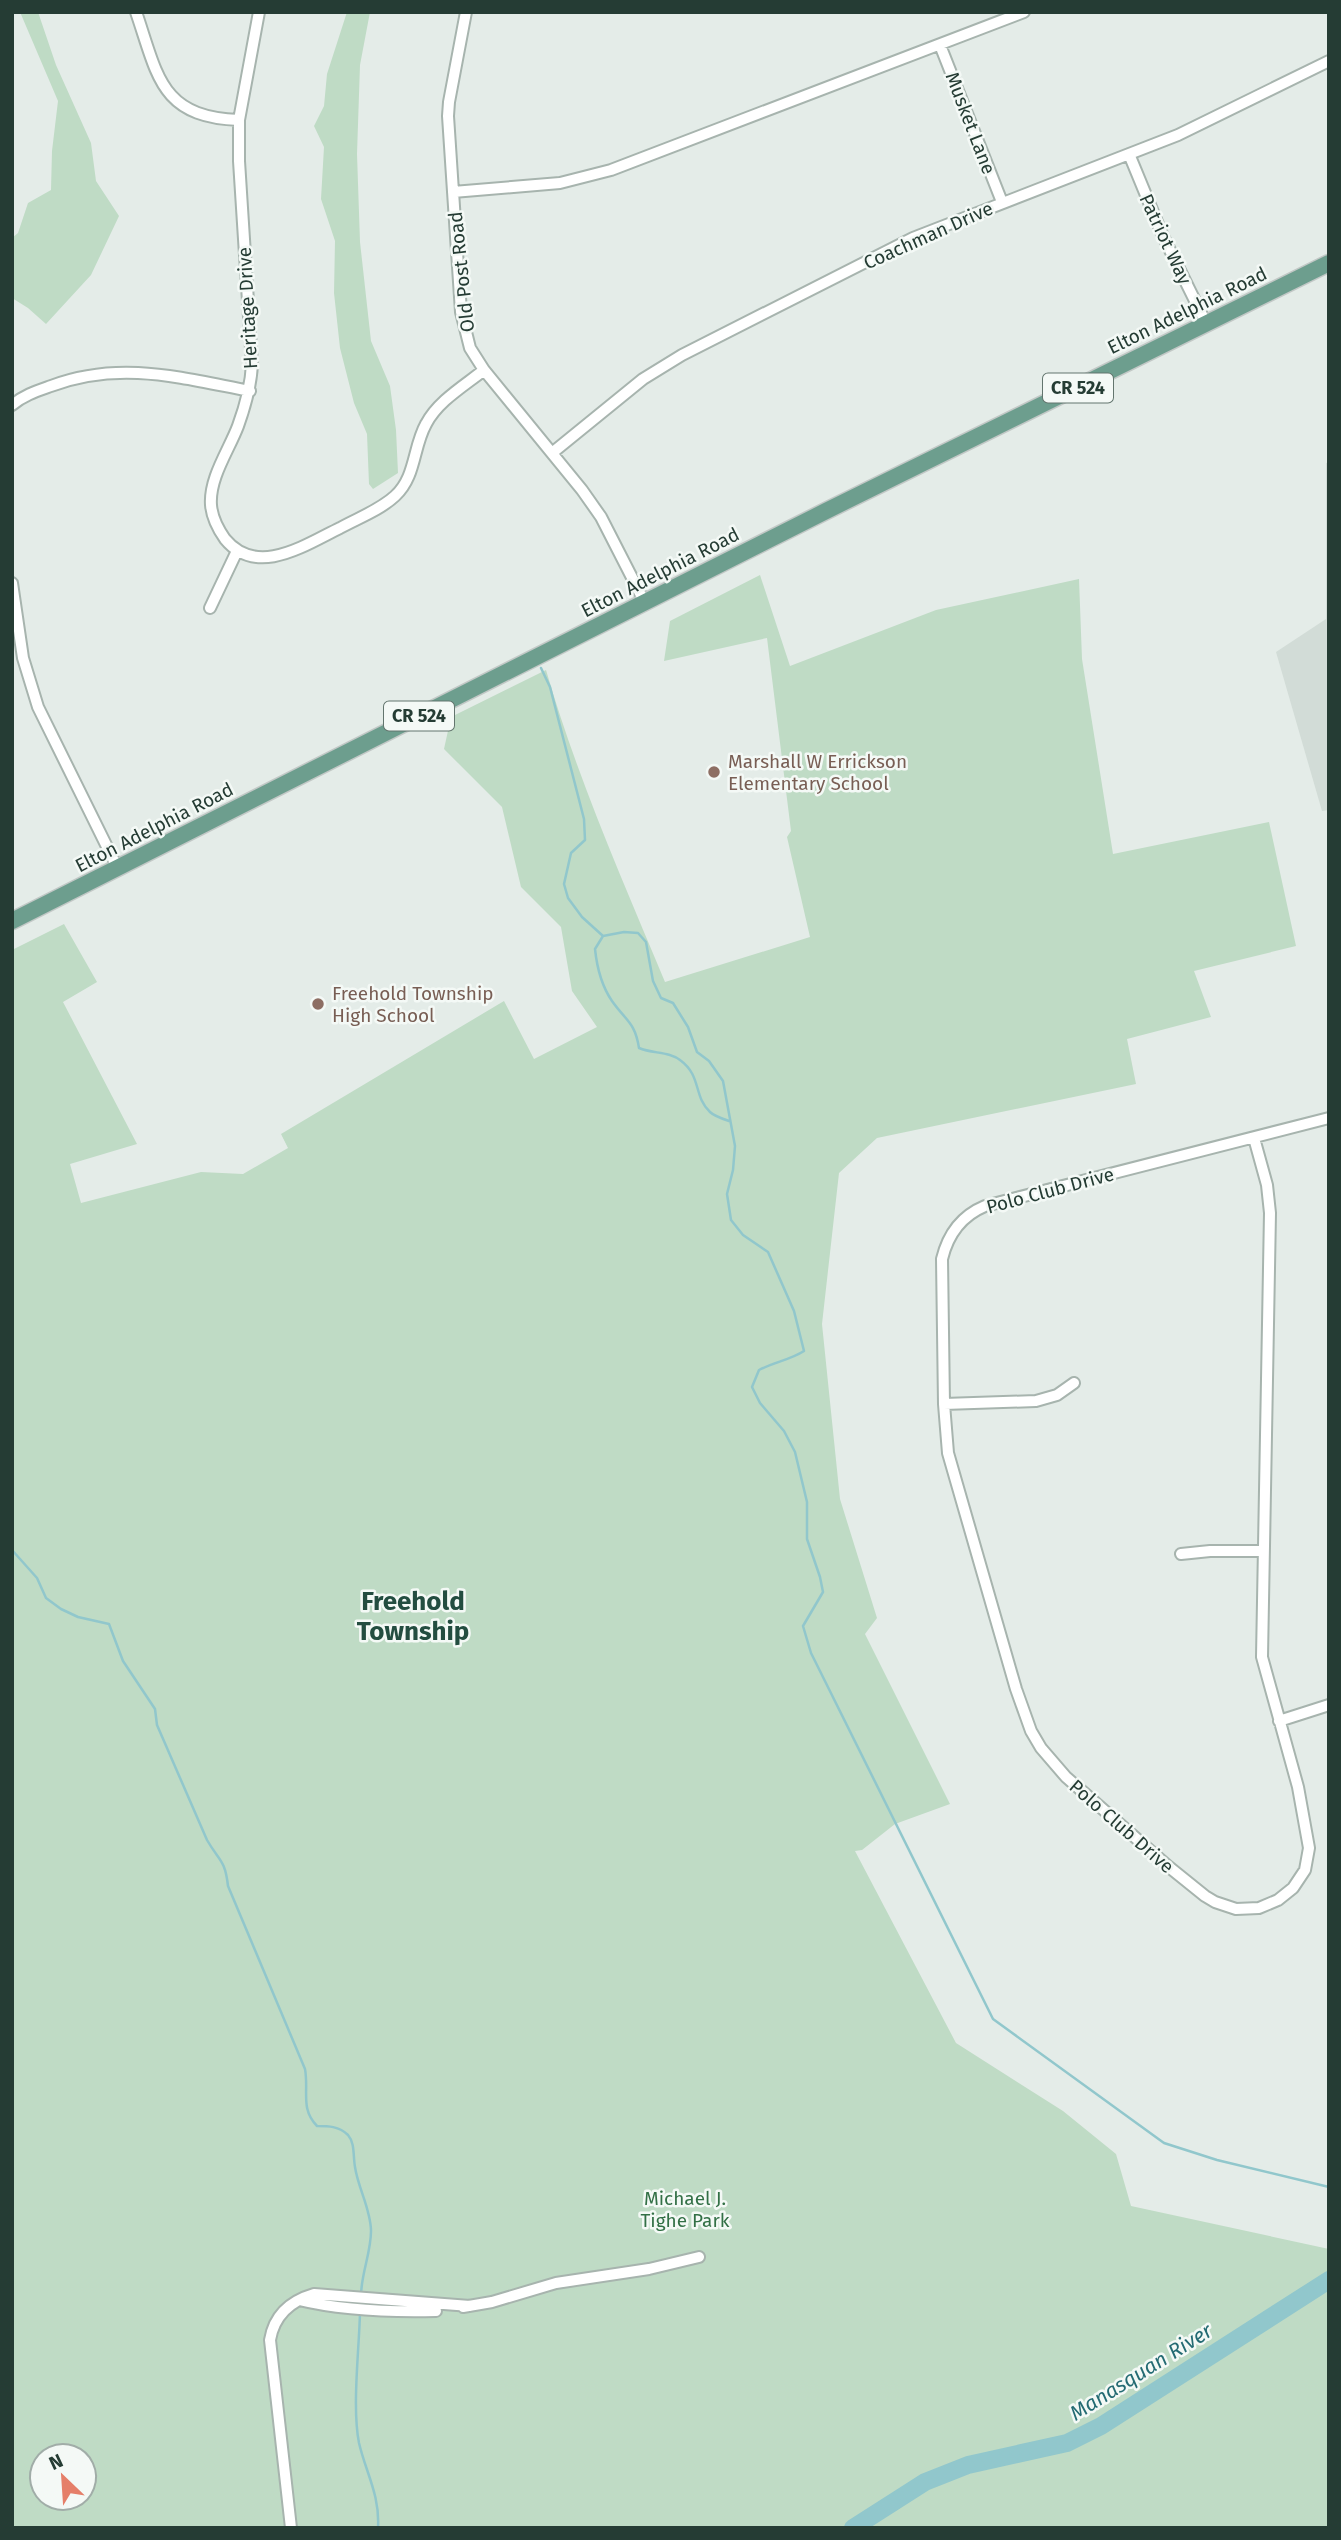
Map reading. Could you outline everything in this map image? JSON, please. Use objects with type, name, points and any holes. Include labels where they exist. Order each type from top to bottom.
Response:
[{"type":"main road","name":"Elton Adelphia Road","points":[[12,921],[1329,263]]},
{"type":"street","points":[[136,12],[157,72],[175,100],[206,117],[239,120]]},
{"type":"street","name":"Heritage Drive","points":[[237,551],[216,525],[211,505],[212,493],[250,391],[252,364],[239,161],[239,120],[259,12]]},
{"type":"street","name":"Old Post Road","points":[[466,12],[449,102],[462,323],[470,348],[484,370],[601,517],[645,603]]},
{"type":"street","points":[[453,192],[560,183],[611,170],[1024,12]]},
{"type":"street","name":"Musket Lane","points":[[940,44],[1002,202]]},
{"type":"street","name":"Coachman Drive","points":[[552,453],[643,379],[682,355],[913,238],[1208,121],[1329,61]]},
{"type":"street","name":"Patriot Way","points":[[1129,154],[1162,234],[1206,323]]},
{"type":"street","points":[[210,608],[237,551],[264,558],[284,555],[386,504],[400,491],[408,478],[421,434],[431,416],[440,405],[484,370]]},
{"type":"street","points":[[12,405],[26,396],[67,380],[118,371],[142,372],[250,391]]},
{"type":"street","points":[[12,583],[23,658],[38,707],[118,869]]},
{"type":"street","name":"Polo Club Drive","points":[[1254,1138],[1267,1185],[1270,1213],[1262,1657],[1308,1829],[1309,1848],[1305,1870],[1288,1893],[1269,1905],[1248,1909],[1226,1906],[1205,1896],[1168,1867],[1066,1777],[1041,1748],[1031,1731],[1016,1689],[948,1453],[944,1404],[942,1259],[948,1238],[967,1216],[985,1206],[1329,1118]]},
{"type":"street","points":[[944,1404],[1037,1401],[1057,1395],[1074,1383]]},
{"type":"street","points":[[1181,1554],[1263,1551]]},
{"type":"street","points":[[1279,1721],[1329,1705]]},
{"type":"street","points":[[291,2528],[270,2340],[282,2311],[314,2294],[353,2302],[470,2306],[556,2283],[649,2269],[699,2257]]},
{"type":"shaded area","points":[[1329,462],[1329,810],[1322,811],[1276,652],[1326,619],[1326,463]]},
{"type":"green space","points":[[20,12],[38,12],[56,65],[91,143],[96,181],[119,216],[91,275],[46,324],[12,298],[12,238],[18,233],[28,203],[51,190],[58,101]]},
{"type":"green space","points":[[347,12],[370,12],[360,65],[357,154],[360,242],[371,341],[390,386],[396,430],[398,473],[373,489],[369,484],[367,434],[354,403],[340,348],[334,293],[335,241],[321,199],[324,147],[314,126],[324,106],[327,74]]},
{"type":"green space","name":"Michael J. Tighe Park","points":[[760,575],[790,666],[936,610],[1079,579],[1082,659],[1113,854],[1269,822],[1296,946],[1194,971],[1211,1017],[1127,1039],[1136,1084],[877,1138],[839,1173],[822,1324],[840,1499],[877,1618],[865,1634],[950,1804],[895,1824],[862,1850],[855,1851],[956,2043],[1063,2111],[1116,2154],[1131,2206],[1329,2249],[1329,2528],[12,2528],[12,950],[64,924],[97,982],[63,1002],[137,1144],[70,1164],[81,1203],[201,1172],[243,1174],[288,1148],[281,1134],[504,1001],[534,1059],[597,1027],[572,991],[561,927],[521,887],[502,807],[444,749],[451,717],[546,670],[586,789],[665,982],[810,937],[787,837],[791,831],[767,638],[664,661],[670,621]]},
{"type":"waterway","points":[[541,668],[550,687],[584,819],[585,840],[571,853],[564,884],[568,898],[582,917],[603,936]]},
{"type":"waterway","points":[[729,1121],[714,1115],[705,1106],[692,1073],[680,1060],[639,1048],[632,1027],[612,1001],[600,976],[595,949],[603,936],[624,932],[638,933],[646,942],[653,981],[661,998],[673,1003],[688,1027],[697,1052],[709,1061],[723,1081],[735,1146],[727,1194],[731,1220],[743,1235],[768,1252],[794,1311],[804,1351],[759,1370],[752,1387],[760,1403],[784,1431],[795,1452],[807,1502],[807,1539],[823,1592],[803,1626],[811,1653],[993,2019],[1164,2143],[1217,2160],[1329,2187]]},
{"type":"waterway","points":[[12,1550],[37,1578],[46,1598],[78,1617],[109,1624],[123,1661],[155,1709],[157,1725],[207,1840],[223,1865],[228,1886],[305,2069],[306,2099],[312,2120],[317,2126],[341,2130],[352,2142],[371,2231],[361,2296]]},
{"type":"waterway","name":"Manasquan River","points":[[853,2528],[925,2482],[968,2465],[1067,2443],[1101,2426],[1329,2280]]},
{"type":"waterway","points":[[360,2313],[357,2429],[375,2495],[378,2528]]},
{"type":"place","name":"Marshall W Errickson Elementary School","points":[[714,772]]},
{"type":"place","name":"Freehold Township High School","points":[[318,1004]]},
{"type":"district","name":"Freehold Township","points":[[413,1616]]}]
